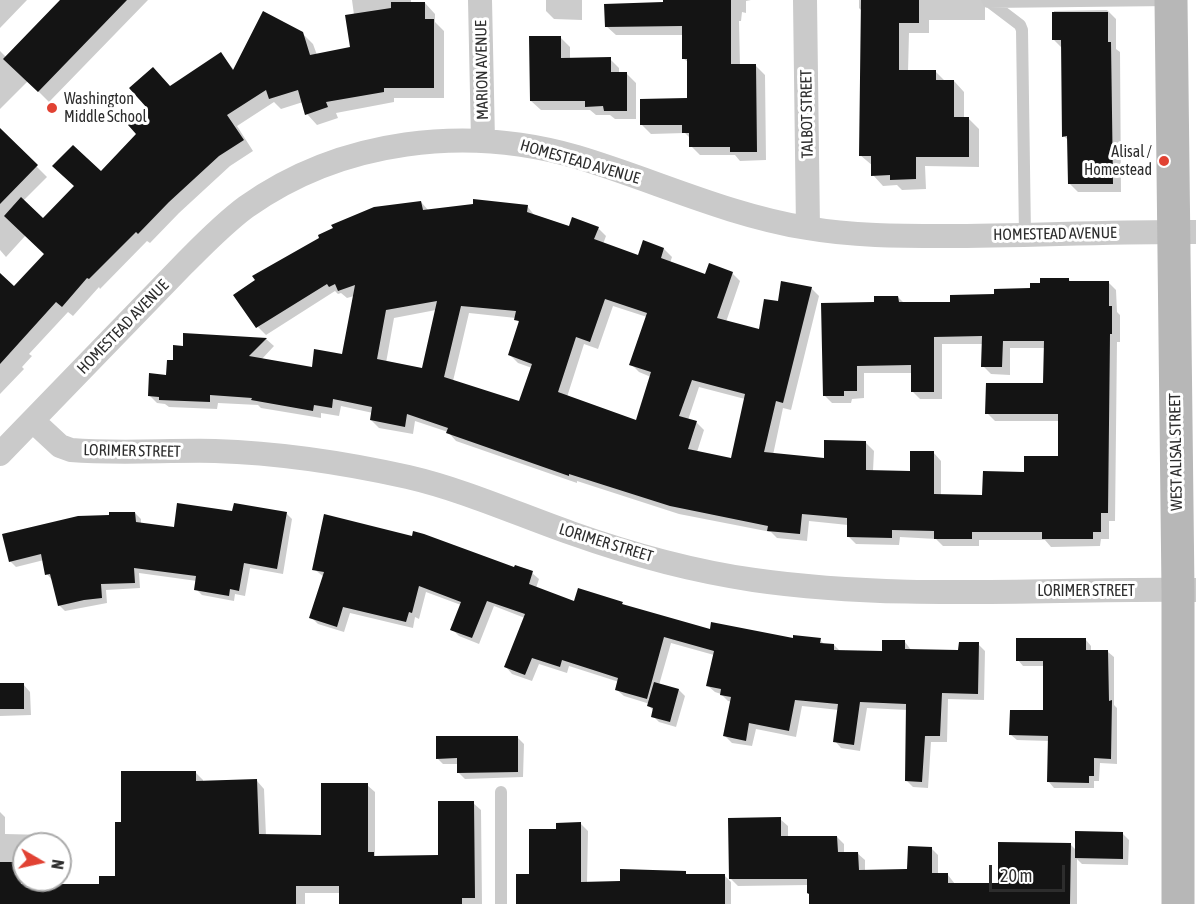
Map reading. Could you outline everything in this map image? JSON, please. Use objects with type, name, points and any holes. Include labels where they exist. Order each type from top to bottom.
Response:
[{"type":"main road","name":"WEST ALISAL STREET","points":[[1171,0],[1184,232],[1187,590],[1178,904]]},
{"type":"street","name":"MARION AVENUE","points":[[480,0],[483,140]]},
{"type":"street","name":"TALBOT STREET","points":[[805,0],[808,228]]},
{"type":"street","name":"HOMESTEAD AVENUE","points":[[0,454],[183,265],[246,207],[291,181],[338,161],[380,148],[427,141],[507,142],[556,152],[764,219],[808,228],[861,234],[1025,236],[1184,232]]},
{"type":"street","name":"LORIMER STREET","points":[[33,421],[60,446],[71,450],[215,451],[266,454],[344,464],[412,478],[623,550],[686,567],[752,580],[822,588],[890,592],[1187,590]]},
{"type":"lane","points":[[988,1],[1171,0]]},
{"type":"lane","points":[[988,1],[1020,25],[1022,30],[1025,236]]},
{"type":"lane","points":[[501,792],[501,904]]},
{"type":"building","points":[[60,0],[127,0],[38,92],[3,59]]},
{"type":"building","points":[[663,0],[731,0],[731,64],[756,64],[757,152],[730,152],[730,147],[689,147],[689,133],[682,133],[682,125],[640,125],[640,99],[687,98],[687,59],[682,59],[682,26],[605,27],[604,4],[663,2]]},
{"type":"building","points":[[861,0],[919,0],[919,23],[899,23],[899,70],[936,70],[936,80],[954,80],[954,117],[969,117],[969,157],[916,157],[916,179],[890,180],[890,175],[871,176],[871,156],[859,156]]},
{"type":"building","points":[[391,2],[425,2],[425,19],[434,19],[434,88],[384,88],[384,92],[326,102],[328,107],[305,115],[298,90],[269,99],[266,90],[227,115],[244,140],[219,156],[138,234],[136,232],[89,279],[87,278],[62,307],[56,302],[0,364],[0,273],[14,286],[44,254],[4,216],[21,197],[43,218],[74,186],[52,166],[73,145],[101,171],[136,134],[128,125],[147,108],[129,88],[153,67],[170,86],[221,52],[233,70],[263,11],[303,32],[310,55],[350,47],[345,15],[391,8]]},
{"type":"building","points":[[1052,12],[1108,12],[1108,42],[1111,42],[1113,184],[1068,184],[1067,136],[1062,137],[1061,40],[1052,40]]},
{"type":"building","points":[[529,36],[561,36],[561,58],[611,57],[611,72],[627,72],[627,111],[604,111],[603,106],[585,107],[585,101],[530,101]]},
{"type":"building","points":[[0,128],[38,165],[0,204]]},
{"type":"building","points":[[473,199],[528,205],[527,212],[569,226],[572,217],[599,227],[594,239],[638,255],[643,240],[664,248],[661,258],[705,274],[709,263],[733,272],[717,318],[759,329],[764,299],[778,301],[781,281],[812,287],[783,403],[776,401],[764,452],[824,458],[824,440],[866,441],[866,470],[910,471],[910,451],[934,451],[934,494],[982,495],[983,471],[1024,472],[1024,456],[1058,456],[1058,414],[985,414],[986,383],[1043,383],[1044,341],[1003,341],[1002,367],[981,367],[982,336],[934,337],[934,392],[911,392],[911,365],[857,366],[857,391],[844,391],[844,396],[823,396],[821,303],[874,302],[874,296],[898,296],[899,302],[950,302],[950,295],[994,294],[994,289],[1030,288],[1030,283],[1040,283],[1040,278],[1109,281],[1112,334],[1110,334],[1108,513],[1101,513],[1101,532],[1093,532],[1093,539],[1042,539],[1042,532],[972,532],[972,539],[934,539],[934,531],[892,530],[892,538],[847,537],[847,518],[802,514],[800,534],[767,531],[768,526],[670,506],[569,474],[569,476],[446,433],[448,428],[407,414],[405,427],[370,420],[372,407],[333,399],[332,408],[314,405],[313,411],[251,400],[252,398],[210,395],[210,402],[159,400],[159,397],[148,396],[149,373],[166,375],[167,360],[173,360],[173,345],[183,346],[183,333],[267,338],[249,356],[312,367],[314,349],[342,354],[355,285],[338,291],[335,284],[329,287],[327,284],[256,328],[233,295],[255,280],[252,276],[319,238],[318,235],[333,228],[331,225],[374,207],[421,201],[423,210],[473,204]],"holes":[[[605,299],[647,313],[629,365],[651,372],[636,420],[558,392],[576,337],[590,342]],[[437,301],[422,368],[377,359],[386,310]],[[461,306],[516,311],[514,320],[519,321],[508,355],[532,364],[519,401],[444,377]],[[692,380],[745,394],[731,458],[688,449],[697,421],[679,416]]]},
{"type":"building","points":[[177,503],[232,511],[234,503],[287,512],[277,569],[244,563],[239,591],[230,589],[229,596],[194,590],[196,576],[134,568],[135,583],[101,584],[102,598],[58,606],[50,574],[45,575],[41,554],[9,562],[2,534],[78,516],[109,515],[109,512],[135,512],[136,522],[174,527]]},
{"type":"building","points":[[324,514],[412,536],[413,531],[424,534],[514,567],[515,565],[533,571],[529,584],[574,601],[578,588],[623,602],[622,604],[710,629],[711,622],[793,638],[793,635],[821,638],[820,643],[834,644],[834,650],[882,651],[882,640],[905,640],[905,649],[958,650],[959,642],[979,642],[978,694],[942,693],[940,736],[925,736],[922,782],[905,781],[906,704],[860,702],[854,745],[833,742],[838,704],[795,700],[789,731],[749,723],[746,741],[723,736],[731,697],[720,695],[721,689],[706,686],[714,651],[664,637],[647,699],[615,690],[618,678],[562,660],[560,667],[532,658],[525,675],[504,667],[525,614],[487,601],[472,638],[450,630],[461,602],[419,586],[412,613],[409,612],[406,622],[343,607],[337,627],[309,618],[324,572],[312,570]]},
{"type":"building","points":[[1016,638],[1086,638],[1086,650],[1108,650],[1109,701],[1112,700],[1111,759],[1094,758],[1094,776],[1089,776],[1089,783],[1047,782],[1048,736],[1009,735],[1010,710],[1043,710],[1043,661],[1016,661]]},
{"type":"building","points":[[654,682],[679,689],[670,722],[651,717],[653,708],[647,706]]},
{"type":"building","points":[[0,683],[24,683],[24,709],[0,709]]},
{"type":"building","points":[[436,736],[518,736],[518,772],[457,773],[457,758],[436,759]]},
{"type":"building","points":[[121,771],[196,771],[196,781],[257,779],[259,834],[321,835],[321,783],[368,783],[368,852],[374,852],[374,856],[438,855],[438,801],[474,801],[475,898],[462,898],[462,904],[339,904],[339,886],[296,886],[296,904],[0,904],[0,862],[12,862],[12,892],[72,892],[72,884],[99,884],[99,876],[115,876],[115,822],[121,822]]},
{"type":"building","points":[[781,817],[781,836],[837,836],[838,852],[858,852],[859,870],[907,869],[908,846],[932,847],[932,873],[948,873],[948,883],[998,883],[998,842],[1071,843],[1070,904],[809,904],[807,879],[729,879],[728,818]]},
{"type":"building","points":[[581,822],[581,882],[620,881],[620,869],[686,871],[686,874],[725,874],[725,904],[516,904],[516,874],[529,874],[529,829],[556,829],[556,823]]},
{"type":"building","points":[[1075,831],[1123,832],[1123,859],[1075,858]]},
{"type":"place","name":"Washington Middle School","points":[[52,108]]},
{"type":"place","name":"Alisal / Homestead","points":[[1164,161]]}]
